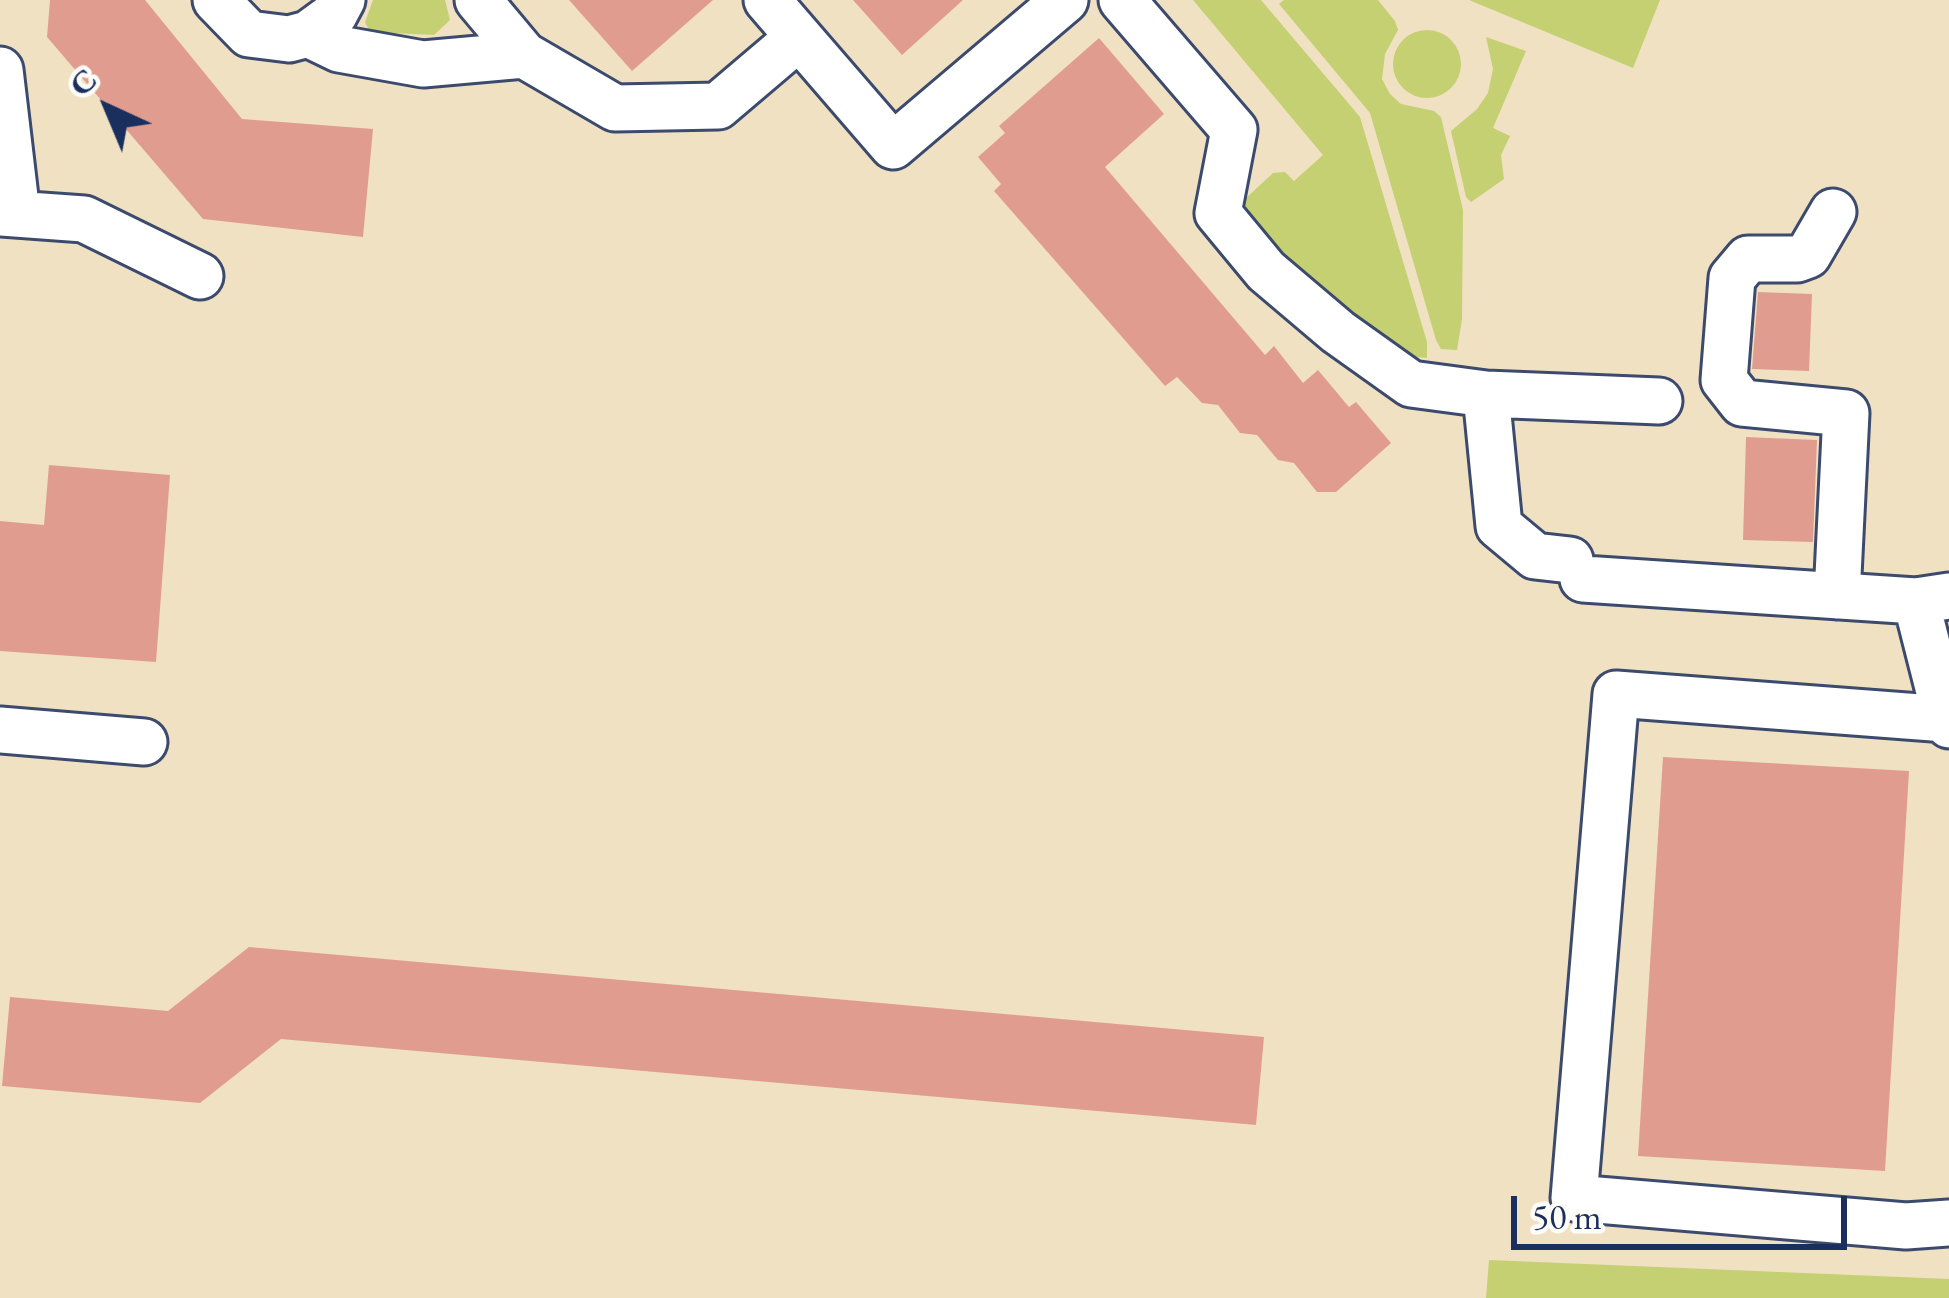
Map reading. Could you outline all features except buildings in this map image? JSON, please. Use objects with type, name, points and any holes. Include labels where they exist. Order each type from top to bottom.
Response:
[{"type":"lane","points":[[216,0],[249,34],[268,39],[308,34],[334,15],[342,0]]},
{"type":"lane","points":[[478,0],[524,55],[615,108],[718,106],[798,38]]},
{"type":"lane","points":[[767,0],[893,146],[1065,0]]},
{"type":"lane","points":[[1122,0],[1234,130],[1218,213],[1266,271],[1338,332],[1411,384],[1486,394],[1659,401]]},
{"type":"lane","points":[[308,34],[339,49],[423,64],[524,55]]},
{"type":"lane","points":[[0,70],[9,214],[84,219],[200,276]]},
{"type":"lane","points":[[1833,212],[1808,255],[1748,259],[1732,278],[1724,380],[1742,403],[1846,412],[1837,596]]},
{"type":"lane","points":[[1486,394],[1499,526],[1516,544],[1535,556],[1576,569],[1837,596],[1933,599],[1947,722],[1616,694],[1574,1198],[1906,1226],[1949,1223]]},
{"type":"lane","points":[[0,730],[144,742]]},
{"type":"green space","points":[[373,0],[445,0],[450,20],[434,35],[370,32],[365,22]]},
{"type":"green space","points":[[1193,0],[1261,0],[1360,117],[1427,342],[1427,358],[1398,355],[1317,295],[1242,208],[1245,199],[1273,173],[1285,172],[1294,181],[1323,155]]},
{"type":"green space","points":[[1284,0],[1378,0],[1395,21],[1398,30],[1385,54],[1382,79],[1401,104],[1441,117],[1463,210],[1462,319],[1457,350],[1441,349],[1436,340],[1370,113],[1279,4]]},
{"type":"green space","points":[[1469,0],[1660,0],[1633,68]]},
{"type":"green space","points":[[1427,30],[1451,40],[1461,64],[1451,88],[1427,98],[1403,88],[1393,64],[1403,40]]},
{"type":"green space","points":[[1486,37],[1526,51],[1493,128],[1510,136],[1501,155],[1504,179],[1471,202],[1451,131],[1488,93],[1493,69]]},
{"type":"green space","points":[[1489,1260],[1949,1279],[1949,1298],[1486,1298]]}]
